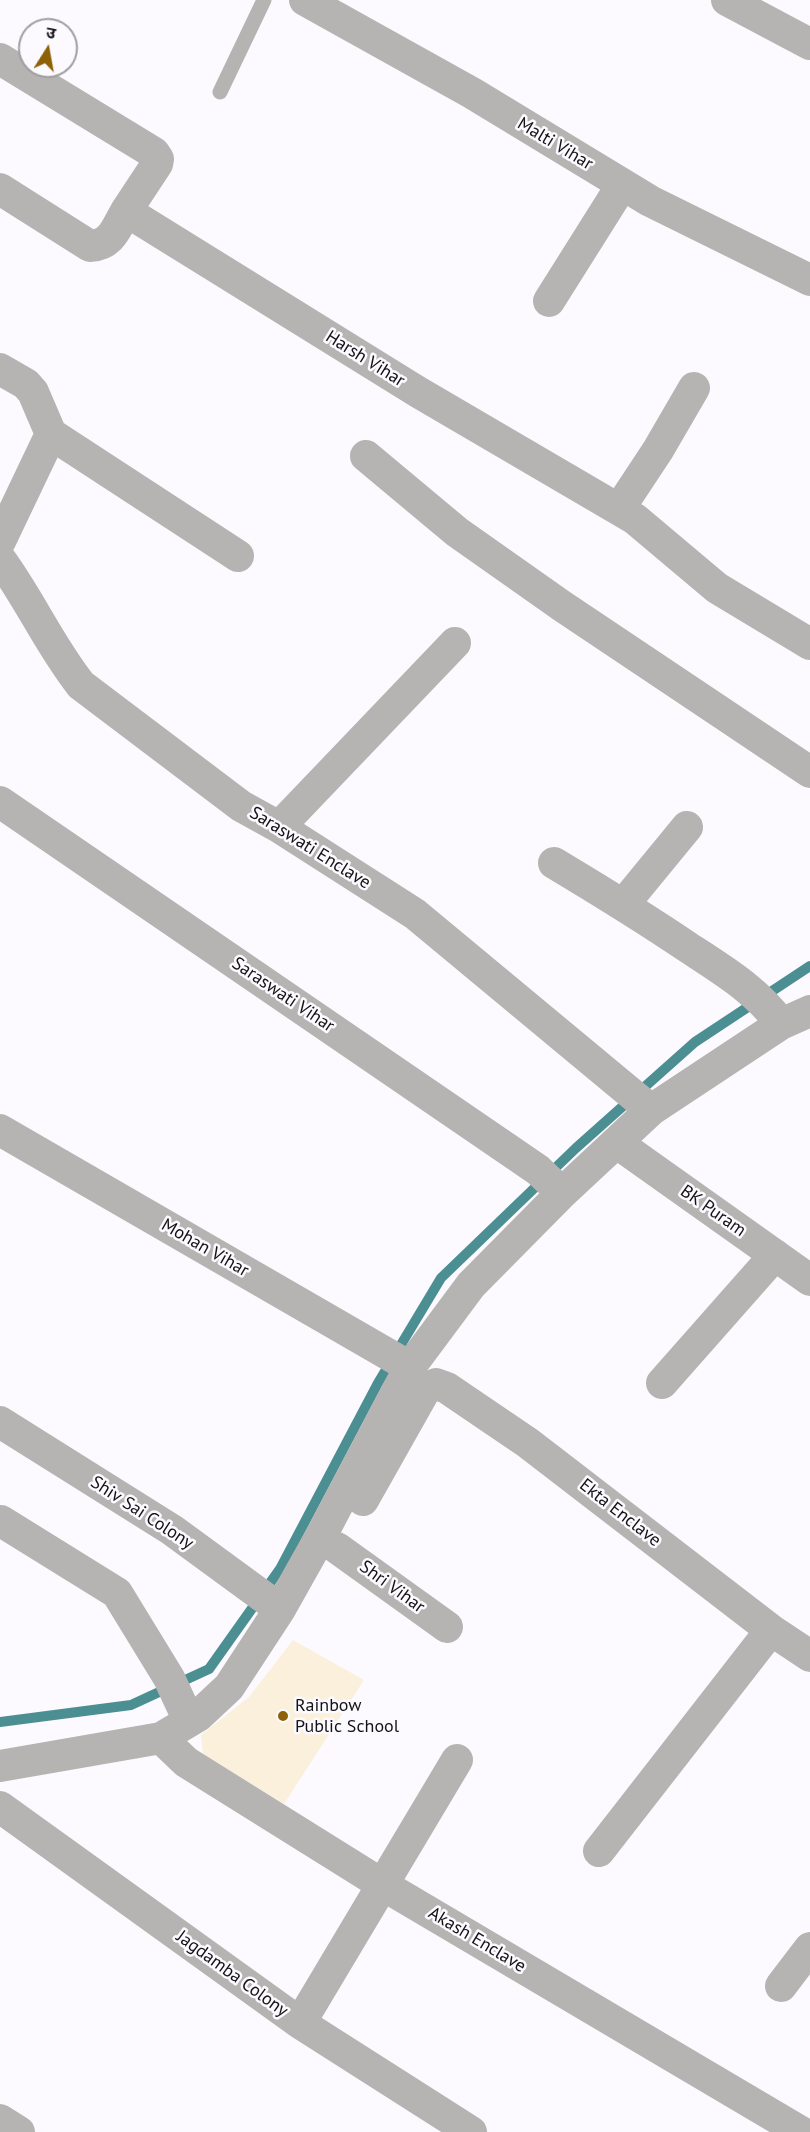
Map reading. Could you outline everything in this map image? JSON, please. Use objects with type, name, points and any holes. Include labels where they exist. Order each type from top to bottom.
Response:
[{"type":"street","name":"Malti Vihar","points":[[305,0],[472,93],[622,185],[688,221],[810,280]]},
{"type":"street","points":[[728,0],[810,44]]},
{"type":"street","points":[[0,59],[154,153],[158,159],[108,242],[100,246],[90,246],[0,189]]},
{"type":"street","points":[[549,301],[622,185]]},
{"type":"street","name":"Harsh Vihar","points":[[126,211],[408,386],[636,519],[717,588],[810,644]]},
{"type":"street","points":[[0,369],[26,384],[33,392],[51,434],[238,556]]},
{"type":"street","points":[[619,509],[658,450],[694,388]]},
{"type":"street","points":[[0,541],[51,434]]},
{"type":"street","points":[[366,456],[457,532],[562,606],[810,772]]},
{"type":"street","name":"Saraswati Enclave","points":[[0,559],[63,662],[81,685],[241,806],[279,827],[415,914],[639,1099]]},
{"type":"street","points":[[279,827],[455,643]]},
{"type":"street","name":"Saraswati Vihar","points":[[0,802],[552,1183]]},
{"type":"street","points":[[623,905],[687,827]]},
{"type":"street","points":[[554,863],[623,905],[746,986],[775,1016]]},
{"type":"street","points":[[263,1635],[268,1601],[321,1536],[404,1367],[552,1183],[617,1143],[639,1099],[775,1016],[810,1011]]},
{"type":"street","name":"Mohan Vihar","points":[[0,1130],[404,1367]]},
{"type":"street","name":"BK Puram","points":[[617,1143],[810,1280]]},
{"type":"street","points":[[662,1383],[775,1255]]},
{"type":"street","points":[[1,1521],[117,1593],[178,1698],[198,1716],[229,1687],[263,1635],[298,1611],[337,1548],[404,1367]]},
{"type":"street","name":"Ekta Enclave","points":[[404,1367],[447,1388],[528,1443],[771,1630],[810,1656]]},
{"type":"street","name":"Shiv Sai Colony","points":[[0,1422],[172,1530],[268,1601]]},
{"type":"street","name":"Shri Vihar","points":[[337,1548],[447,1627]]},
{"type":"street","points":[[599,1851],[771,1630]]},
{"type":"street","points":[[0,1766],[161,1738],[178,1698]]},
{"type":"street","name":"Akash Enclave","points":[[161,1738],[186,1762],[383,1885],[787,2128]]},
{"type":"street","points":[[300,2023],[457,1760]]},
{"type":"street","name":"Jagdamba Colony","points":[[0,1807],[300,2023],[471,2132]]},
{"type":"street","points":[[781,1986],[810,1948]]},
{"type":"street","points":[[0,2120],[19,2132]]},
{"type":"lane","points":[[220,92],[264,0]]},
{"type":"shaded area","name":"Rainbow Public School","points":[[293,1640],[364,1680],[284,1804],[203,1754],[201,1735],[249,1697]]},
{"type":"waterway","points":[[0,1722],[131,1705],[209,1669],[280,1569],[378,1383],[441,1278],[576,1148],[695,1042],[810,966]]},
{"type":"place","name":"Rainbow Public School","points":[[283,1716]]}]
